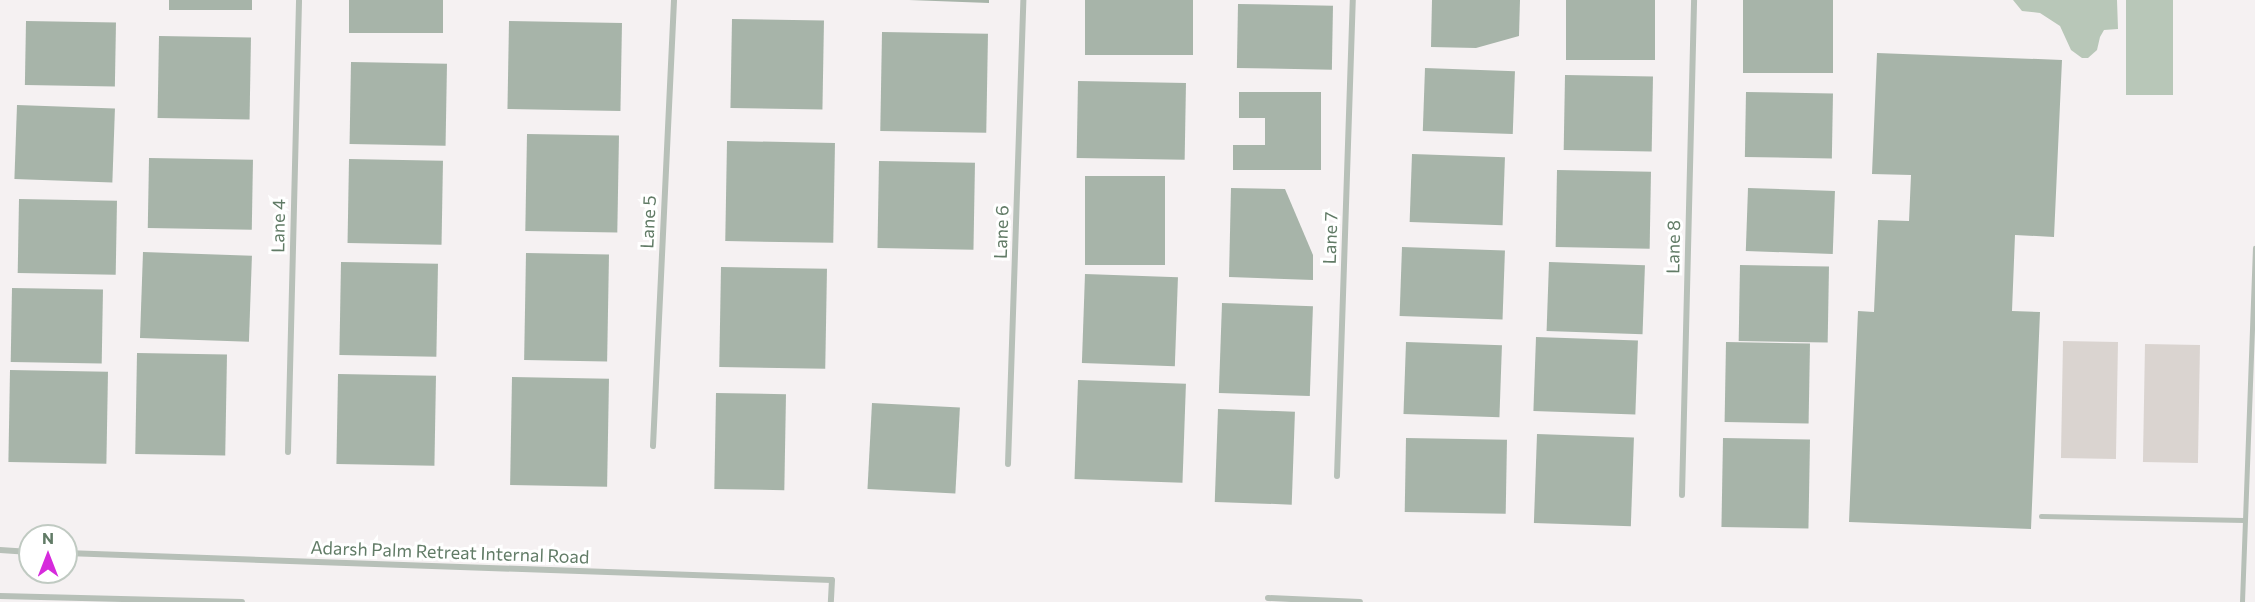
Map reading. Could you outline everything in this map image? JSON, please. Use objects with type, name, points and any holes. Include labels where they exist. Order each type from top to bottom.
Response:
[{"type":"street","name":"Lane 4","points":[[288,452],[299,0]]},
{"type":"street","name":"Lane 5","points":[[653,446],[674,0]]},
{"type":"street","name":"Lane 6","points":[[1008,464],[1023,0]]},
{"type":"street","name":"Lane 7","points":[[1337,476],[1353,0]]},
{"type":"street","name":"Lane 8","points":[[1682,495],[1694,0]]},
{"type":"street","points":[[0,550],[18,551]]},
{"type":"street","name":"Adarsh Palm Retreat Internal Road","points":[[78,553],[832,580],[831,602]]},
{"type":"street","points":[[0,596],[242,602]]},
{"type":"street","points":[[1268,598],[1360,602]]},
{"type":"lane","points":[[2242,602],[2255,248]]},
{"type":"lane","points":[[2041,516],[2244,520]]},
{"type":"shaded area","points":[[2013,0],[2117,0],[2118,29],[2104,30],[2097,50],[2088,58],[2082,58],[2071,50],[2060,26],[2040,13],[2022,11]]},
{"type":"shaded area","points":[[2126,0],[2173,0],[2173,95],[2126,95]]},
{"type":"shaded area","points":[[2063,341],[2118,342],[2116,459],[2061,458]]},
{"type":"shaded area","points":[[2145,344],[2200,345],[2198,463],[2143,462]]},
{"type":"building","points":[[169,0],[252,0],[252,10],[169,10]]},
{"type":"building","points":[[349,0],[443,0],[443,33],[349,33]]},
{"type":"building","points":[[909,0],[989,0],[989,3]]},
{"type":"building","points":[[1085,0],[1193,0],[1193,55],[1085,55]]},
{"type":"building","points":[[1432,0],[1520,0],[1519,36],[1476,48],[1431,47]]},
{"type":"building","points":[[1566,0],[1655,0],[1655,60],[1566,60]]},
{"type":"building","points":[[1743,0],[1833,0],[1833,73],[1743,73]]},
{"type":"building","points":[[1238,4],[1333,6],[1332,70],[1237,68]]},
{"type":"building","points":[[732,19],[824,21],[822,110],[730,108]]},
{"type":"building","points":[[26,21],[116,23],[115,87],[25,85]]},
{"type":"building","points":[[509,21],[622,23],[620,111],[507,109]]},
{"type":"building","points":[[882,32],[988,34],[986,133],[880,131]]},
{"type":"building","points":[[159,36],[251,38],[250,120],[158,118]]},
{"type":"building","points":[[1877,53],[2062,60],[2054,237],[2015,235],[2012,311],[2040,312],[2031,529],[1849,522],[1858,311],[1874,312],[1878,220],[1909,221],[1911,175],[1872,174]]},
{"type":"building","points":[[351,62],[447,64],[446,146],[350,144]]},
{"type":"building","points":[[1425,68],[1515,71],[1513,134],[1423,131]]},
{"type":"building","points":[[1565,75],[1653,77],[1652,152],[1564,150]]},
{"type":"building","points":[[1078,81],[1186,83],[1185,160],[1077,158]]},
{"type":"building","points":[[1239,92],[1321,92],[1321,170],[1233,170],[1233,145],[1265,145],[1265,118],[1239,118]]},
{"type":"building","points":[[1746,92],[1833,94],[1832,159],[1745,157]]},
{"type":"building","points":[[17,105],[115,108],[112,182],[14,179]]},
{"type":"building","points":[[527,134],[619,136],[617,233],[525,231]]},
{"type":"building","points":[[727,141],[835,143],[833,243],[725,241]]},
{"type":"building","points":[[1412,154],[1505,157],[1503,225],[1410,222]]},
{"type":"building","points":[[149,158],[253,160],[252,230],[148,228]]},
{"type":"building","points":[[349,159],[443,161],[442,245],[348,243]]},
{"type":"building","points":[[879,161],[975,163],[973,250],[877,248]]},
{"type":"building","points":[[1557,170],[1651,172],[1650,249],[1556,247]]},
{"type":"building","points":[[1085,176],[1165,176],[1165,265],[1085,265]]},
{"type":"building","points":[[1231,188],[1285,189],[1313,255],[1313,280],[1229,277]]},
{"type":"building","points":[[1748,188],[1835,191],[1833,254],[1746,251]]},
{"type":"building","points":[[19,199],[117,201],[116,275],[18,273]]},
{"type":"building","points":[[1402,247],[1505,251],[1503,320],[1400,316]]},
{"type":"building","points":[[143,252],[252,256],[249,342],[140,338]]},
{"type":"building","points":[[526,253],[609,254],[607,361],[524,360]]},
{"type":"building","points":[[341,262],[438,264],[436,357],[339,355]]},
{"type":"building","points":[[1549,262],[1645,265],[1643,334],[1547,331]]},
{"type":"building","points":[[1740,265],[1829,267],[1828,343],[1739,341]]},
{"type":"building","points":[[721,267],[827,269],[825,369],[719,367]]},
{"type":"building","points":[[1085,274],[1178,277],[1175,366],[1082,363]]},
{"type":"building","points":[[12,288],[103,290],[102,364],[11,362]]},
{"type":"building","points":[[1222,303],[1313,306],[1310,396],[1219,393]]},
{"type":"building","points":[[1536,337],[1638,341],[1635,415],[1533,411]]},
{"type":"building","points":[[1406,342],[1502,345],[1499,417],[1403,414]]},
{"type":"building","points":[[1726,342],[1810,343],[1809,423],[1725,422]]},
{"type":"building","points":[[137,353],[227,355],[225,456],[135,454]]},
{"type":"building","points":[[10,370],[108,372],[106,464],[8,462]]},
{"type":"building","points":[[338,374],[436,376],[434,466],[336,464]]},
{"type":"building","points":[[512,377],[609,379],[607,487],[510,485]]},
{"type":"building","points":[[1078,380],[1186,384],[1182,483],[1075,479]]},
{"type":"building","points":[[716,393],[786,394],[784,490],[714,489]]},
{"type":"building","points":[[872,403],[960,408],[955,493],[867,489]]},
{"type":"building","points":[[1218,409],[1295,412],[1292,505],[1215,502]]},
{"type":"building","points":[[1537,434],[1634,437],[1631,526],[1534,523]]},
{"type":"building","points":[[1406,438],[1507,440],[1506,514],[1405,512]]},
{"type":"building","points":[[1723,438],[1810,440],[1808,529],[1721,527]]}]
